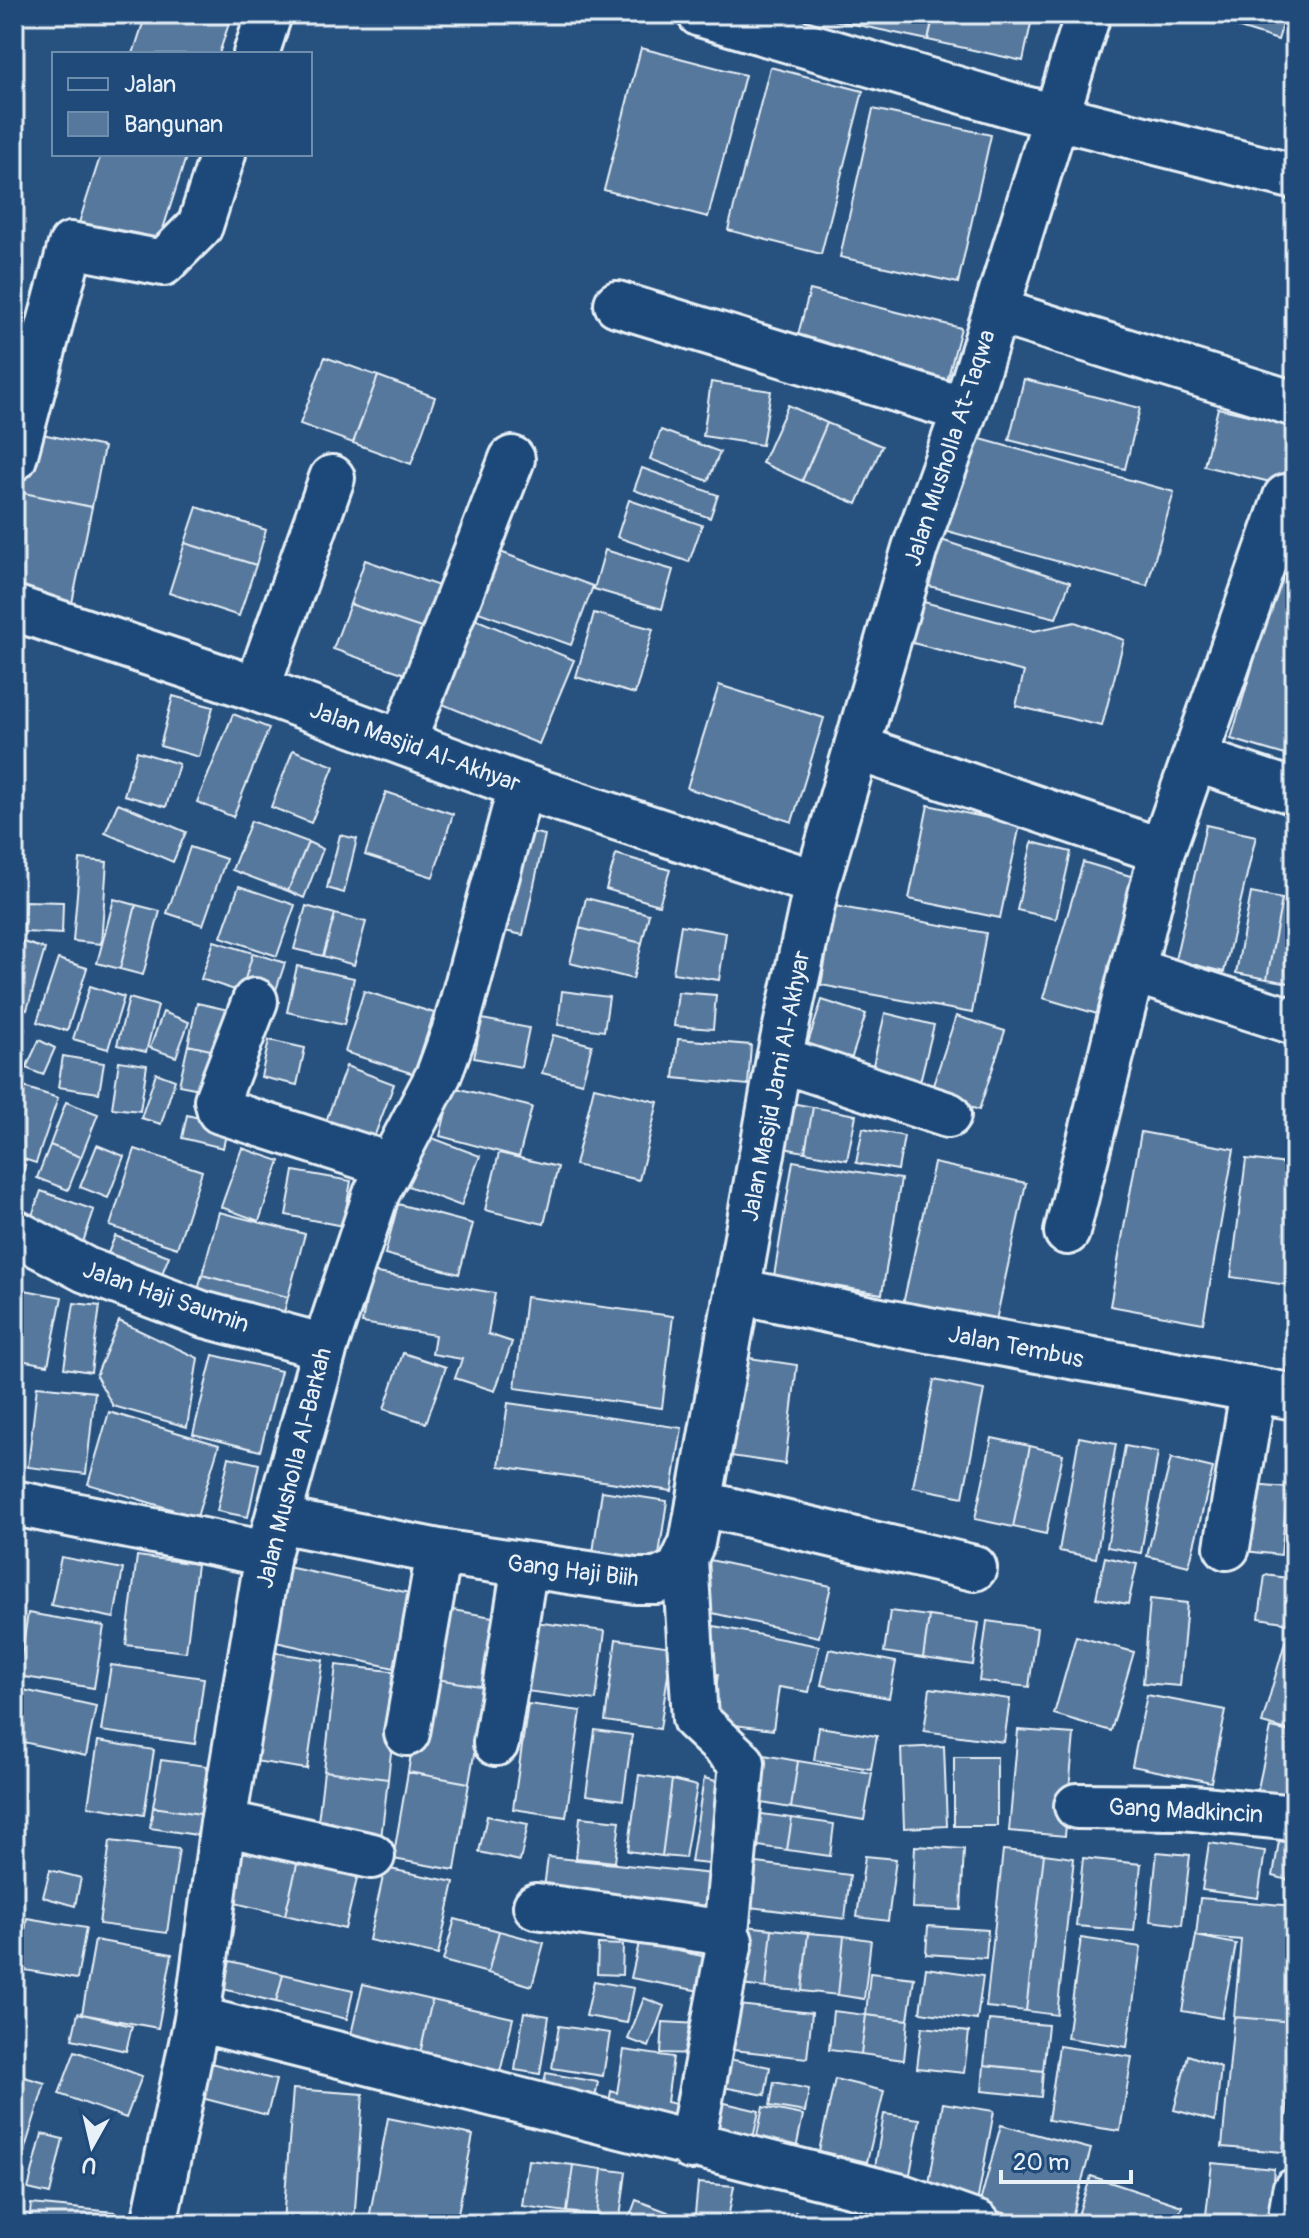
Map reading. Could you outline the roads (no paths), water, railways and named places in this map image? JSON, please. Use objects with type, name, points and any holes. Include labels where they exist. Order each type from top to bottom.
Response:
[{"type":"street","points":[[257,52],[269,14]]},
{"type":"street","points":[[700,14],[1056,115],[1295,177]]},
{"type":"street","name":"Jalan Musholla At-Taqwa","points":[[817,883],[915,548],[965,410],[1088,14]]},
{"type":"street","points":[[14,458],[71,245],[163,263],[200,226],[222,156]]},
{"type":"street","points":[[617,304],[965,410]]},
{"type":"street","points":[[996,311],[1295,404]]},
{"type":"street","points":[[403,742],[512,459]]},
{"type":"street","points":[[257,689],[332,478]]},
{"type":"street","points":[[1067,1232],[1162,851],[1286,497]]},
{"type":"street","name":"Jalan Masjid Al-Akhyar","points":[[14,608],[257,689],[521,786],[817,883]]},
{"type":"street","points":[[857,748],[1162,851]]},
{"type":"street","points":[[1195,759],[1295,792]]},
{"type":"street","name":"Jalan Musholla Al-Barkah","points":[[154,2224],[197,2019],[223,1823],[273,1537],[325,1347],[376,1194],[439,1074],[455,1030],[521,786]]},
{"type":"street","name":"Jalan Masjid Jami Al-Akhyar","points":[[737,1291],[779,1059],[817,883]]},
{"type":"street","points":[[1132,970],[1295,1022]]},
{"type":"street","points":[[255,1001],[217,1100],[220,1111],[389,1165]]},
{"type":"street","points":[[779,1059],[948,1115]]},
{"type":"street","name":"Jalan Haji Saumin","points":[[14,1232],[86,1270],[202,1314],[325,1347]]},
{"type":"street","points":[[691,2147],[730,1941],[726,1933],[742,1763],[695,1719],[685,1559],[699,1503],[737,1291]]},
{"type":"street","name":"Jalan Tembus","points":[[737,1291],[1295,1397]]},
{"type":"street","points":[[1227,1547],[1253,1391]]},
{"type":"street","name":"Gang Haji Biih","points":[[14,1503],[273,1537],[439,1552],[636,1581],[657,1581],[679,1571],[685,1559]]},
{"type":"street","points":[[699,1503],[974,1568]]},
{"type":"street","points":[[407,1733],[439,1552]]},
{"type":"street","points":[[496,1743],[525,1565]]},
{"type":"street","name":"Gang Madkincin","points":[[1077,1806],[1183,1807],[1295,1818]]},
{"type":"street","points":[[223,1823],[372,1856]]},
{"type":"street","points":[[536,1906],[726,1933]]},
{"type":"street","points":[[197,2019],[691,2147],[902,2197],[978,2224]]},
{"type":"street","points":[[1290,2224],[1295,2191]]}]
